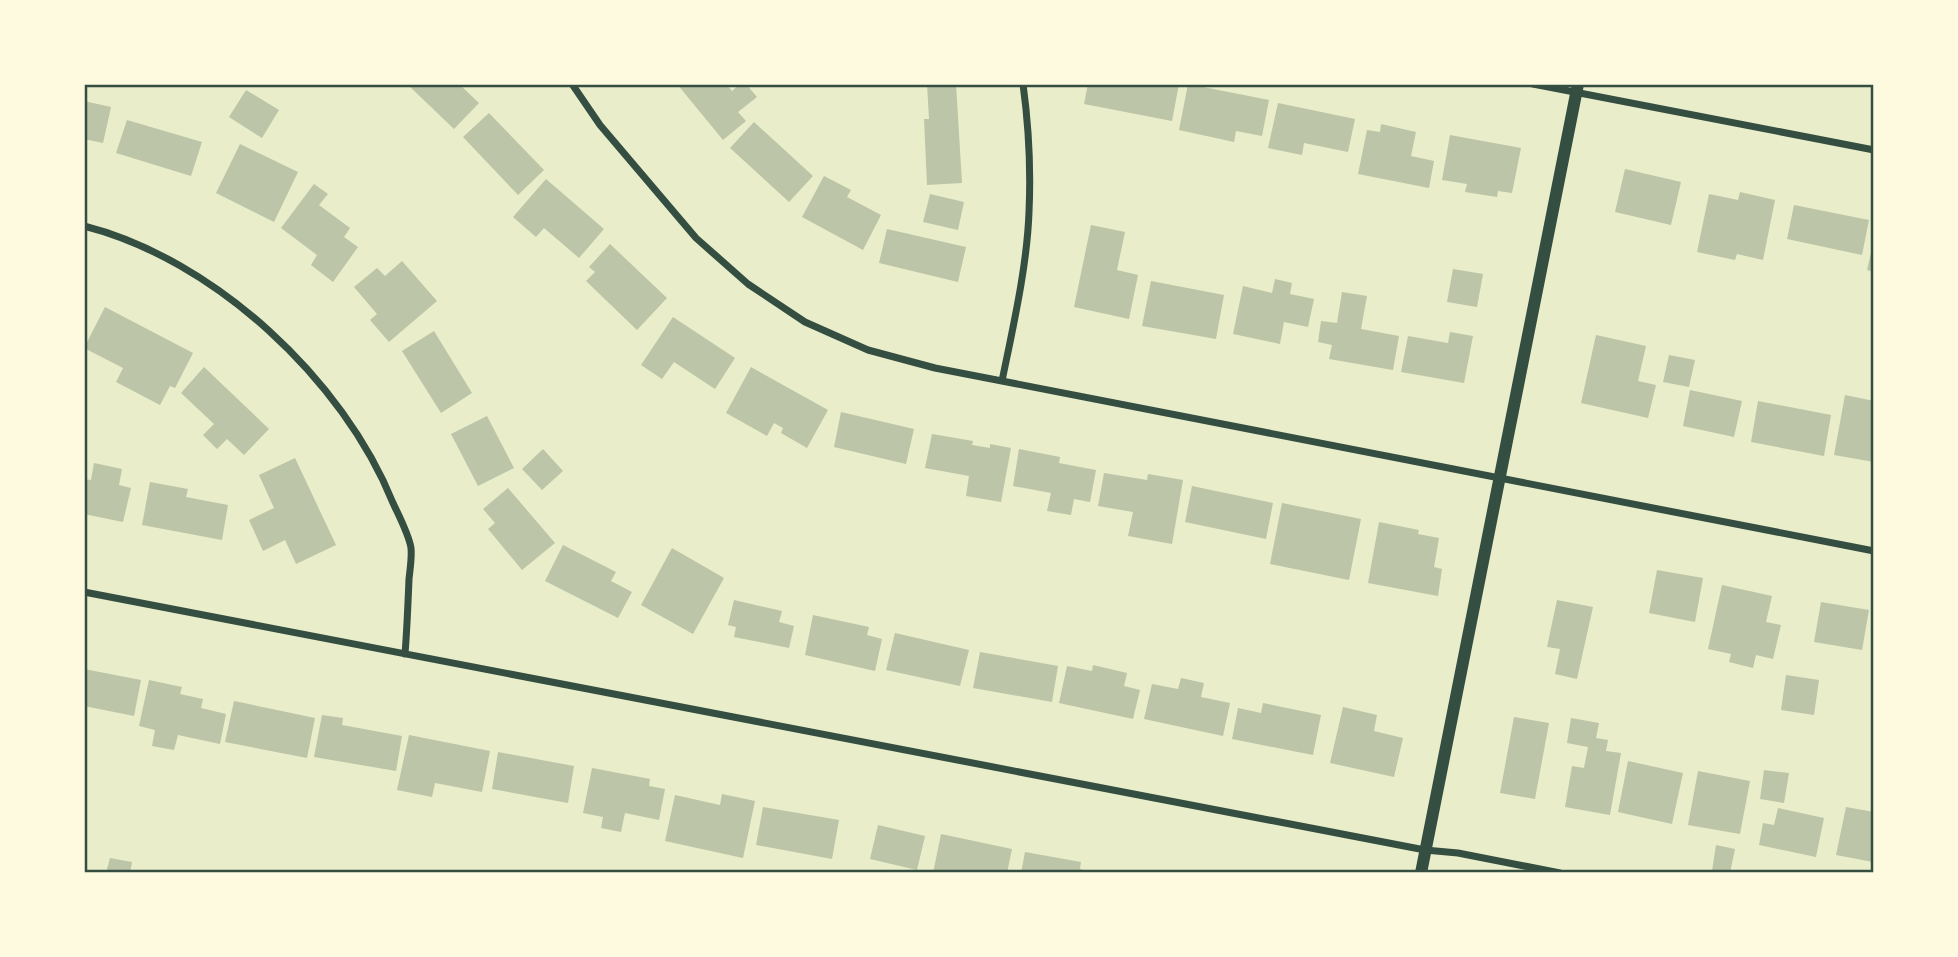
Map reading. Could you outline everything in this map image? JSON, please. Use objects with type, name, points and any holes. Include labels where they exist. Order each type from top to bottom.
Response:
[{"type":"street","points":[[572,84],[600,125],[696,238],[748,284],[805,321],[868,350],[935,369],[1874,551]]},
{"type":"street","points":[[1002,382],[1019,294],[1029,214],[1030,135],[1023,84]]},
{"type":"street","points":[[1533,84],[1577,88],[1874,150]]},
{"type":"street","points":[[1421,873],[1577,88]]},
{"type":"street","points":[[84,226],[102,230],[172,261],[236,302],[293,354],[341,411],[383,476],[411,546],[405,654]]},
{"type":"street","points":[[84,592],[1425,850],[1458,853],[1560,873]]},
{"type":"building","points":[[407,84],[459,84],[479,103],[454,129]]},
{"type":"building","points":[[677,84],[726,84],[732,91],[740,84],[746,84],[757,97],[738,112],[746,121],[723,140]]},
{"type":"building","points":[[927,84],[956,84],[962,183],[927,185],[924,119],[929,119]]},
{"type":"building","points":[[1088,84],[1179,84],[1172,121],[1084,104]]},
{"type":"building","points":[[1188,84],[1269,100],[1262,136],[1236,131],[1234,142],[1179,130]]},
{"type":"building","points":[[246,90],[279,110],[262,138],[229,117]]},
{"type":"building","points":[[84,101],[111,107],[103,143],[84,139]]},
{"type":"building","points":[[1278,103],[1355,119],[1348,152],[1304,143],[1302,155],[1268,148]]},
{"type":"building","points":[[489,113],[544,170],[518,195],[463,137]]},
{"type":"building","points":[[127,120],[202,142],[191,176],[116,153]]},
{"type":"building","points":[[754,122],[813,176],[789,202],[730,148]]},
{"type":"building","points":[[1381,124],[1416,132],[1411,156],[1434,161],[1429,188],[1358,174],[1367,130],[1380,132]]},
{"type":"building","points":[[1450,135],[1521,148],[1512,193],[1498,191],[1497,197],[1465,192],[1467,184],[1442,180]]},
{"type":"building","points":[[240,144],[298,172],[274,222],[216,193]]},
{"type":"building","points":[[1625,169],[1681,182],[1671,225],[1615,212]]},
{"type":"building","points":[[824,176],[851,190],[847,197],[881,215],[863,250],[802,217]]},
{"type":"building","points":[[546,179],[604,229],[579,258],[544,228],[536,237],[513,217]]},
{"type":"building","points":[[314,184],[328,194],[319,205],[350,228],[344,237],[358,247],[333,282],[311,265],[317,255],[281,228]]},
{"type":"building","points":[[1740,192],[1775,200],[1763,260],[1737,254],[1735,260],[1697,252],[1709,194],[1738,200]]},
{"type":"building","points":[[930,194],[964,202],[958,230],[923,222]]},
{"type":"building","points":[[1794,205],[1869,220],[1862,255],[1787,239]]},
{"type":"building","points":[[1091,225],[1125,232],[1117,270],[1138,275],[1129,319],[1074,307]]},
{"type":"building","points":[[887,229],[966,247],[958,282],[879,263]]},
{"type":"building","points":[[610,244],[667,298],[637,330],[586,281],[595,272],[589,267]]},
{"type":"building","points":[[1874,244],[1874,272],[1867,270]]},
{"type":"building","points":[[402,261],[437,301],[389,342],[370,320],[377,314],[354,287],[377,268],[385,276]]},
{"type":"building","points":[[1453,269],[1483,274],[1477,307],[1447,302]]},
{"type":"building","points":[[1275,279],[1292,283],[1290,294],[1314,299],[1308,327],[1284,322],[1280,344],[1233,334],[1243,286],[1272,293]]},
{"type":"building","points":[[1151,281],[1224,295],[1216,339],[1142,326]]},
{"type":"building","points":[[1342,292],[1367,296],[1361,329],[1399,336],[1393,370],[1329,359],[1332,345],[1318,342],[1321,321],[1337,323]]},
{"type":"building","points":[[105,307],[193,353],[175,388],[170,386],[160,405],[116,382],[123,368],[84,348]]},
{"type":"building","points":[[673,317],[735,358],[715,389],[674,362],[662,379],[641,365]]},
{"type":"building","points":[[434,331],[472,393],[441,413],[402,351]]},
{"type":"building","points":[[1450,332],[1473,336],[1464,383],[1401,372],[1408,336],[1448,343]]},
{"type":"building","points":[[1596,335],[1646,346],[1638,381],[1656,385],[1648,418],[1581,403]]},
{"type":"building","points":[[1669,355],[1695,360],[1689,387],[1663,382]]},
{"type":"building","points":[[204,367],[269,429],[244,455],[227,439],[217,449],[203,435],[214,424],[181,393]]},
{"type":"building","points":[[751,367],[828,410],[807,448],[781,433],[783,428],[774,423],[767,436],[726,413]]},
{"type":"building","points":[[1690,390],[1742,401],[1734,437],[1683,426]]},
{"type":"building","points":[[1845,395],[1874,401],[1874,462],[1834,455]]},
{"type":"building","points":[[1758,401],[1831,415],[1824,456],[1751,442]]},
{"type":"building","points":[[841,412],[914,429],[906,464],[834,447]]},
{"type":"building","points":[[487,416],[514,468],[478,486],[451,434]]},
{"type":"building","points":[[932,434],[973,441],[972,445],[990,448],[990,444],[1011,448],[1001,502],[966,496],[969,476],[925,468]]},
{"type":"building","points":[[543,449],[563,471],[542,490],[522,469]]},
{"type":"building","points":[[1019,449],[1060,457],[1059,463],[1096,470],[1090,502],[1074,499],[1071,515],[1047,511],[1051,493],[1013,486]]},
{"type":"building","points":[[295,458],[336,545],[296,564],[285,540],[263,551],[249,520],[274,508],[259,475]]},
{"type":"building","points":[[94,463],[122,469],[119,485],[131,488],[123,522],[84,514],[84,479],[91,480]]},
{"type":"building","points":[[1104,473],[1147,480],[1148,474],[1183,480],[1172,544],[1128,536],[1133,512],[1098,506]]},
{"type":"building","points":[[150,482],[188,489],[186,497],[228,505],[222,540],[142,525]]},
{"type":"building","points":[[1192,486],[1273,503],[1266,539],[1185,522]]},
{"type":"building","points":[[508,488],[555,543],[522,570],[488,529],[495,523],[483,509]]},
{"type":"building","points":[[1282,503],[1361,519],[1349,580],[1270,564]]},
{"type":"building","points":[[1379,522],[1419,530],[1418,534],[1439,538],[1434,567],[1442,569],[1438,596],[1368,583]]},
{"type":"building","points":[[563,545],[616,572],[611,581],[632,592],[618,618],[545,581]]},
{"type":"building","points":[[672,548],[724,578],[693,634],[641,605]]},
{"type":"building","points":[[1657,570],[1703,578],[1695,622],[1649,613]]},
{"type":"building","points":[[1722,585],[1772,596],[1766,622],[1781,625],[1773,659],[1756,655],[1753,668],[1729,662],[1731,654],[1708,649]]},
{"type":"building","points":[[734,600],[782,611],[779,622],[794,626],[789,648],[734,637],[736,627],[728,625]]},
{"type":"building","points":[[1557,600],[1593,607],[1577,679],[1555,674],[1560,649],[1547,647]]},
{"type":"building","points":[[1821,602],[1869,610],[1862,650],[1814,642]]},
{"type":"building","points":[[813,615],[869,627],[867,635],[882,639],[875,671],[805,655]]},
{"type":"building","points":[[895,633],[969,650],[960,686],[886,670]]},
{"type":"building","points":[[980,652],[1058,666],[1052,702],[973,688]]},
{"type":"building","points":[[1093,665],[1127,673],[1124,686],[1140,690],[1133,719],[1059,703],[1067,666],[1092,671]]},
{"type":"building","points":[[84,669],[141,680],[134,716],[84,706]]},
{"type":"building","points":[[1786,675],[1819,680],[1814,715],[1781,710]]},
{"type":"building","points":[[1181,678],[1204,683],[1201,697],[1230,703],[1223,736],[1144,719],[1152,684],[1178,689]]},
{"type":"building","points":[[149,680],[182,687],[180,694],[203,699],[201,708],[226,714],[220,744],[178,735],[174,750],[152,746],[155,730],[139,726]]},
{"type":"building","points":[[234,701],[315,718],[307,758],[225,742]]},
{"type":"building","points":[[1263,703],[1321,715],[1313,755],[1232,739],[1238,708],[1261,713]]},
{"type":"building","points":[[1343,707],[1377,715],[1374,731],[1403,738],[1394,777],[1330,763]]},
{"type":"building","points":[[322,715],[343,718],[342,725],[402,736],[396,771],[314,757]]},
{"type":"building","points":[[1514,717],[1549,723],[1535,799],[1500,793]]},
{"type":"building","points":[[1571,718],[1599,723],[1596,738],[1608,740],[1606,751],[1621,753],[1610,815],[1565,807],[1572,766],[1584,768],[1588,747],[1567,743]]},
{"type":"building","points":[[409,735],[490,751],[482,792],[435,783],[432,797],[397,790]]},
{"type":"building","points":[[498,752],[574,766],[568,803],[492,789]]},
{"type":"building","points":[[1628,761],[1683,773],[1672,824],[1618,812]]},
{"type":"building","points":[[592,768],[650,779],[649,786],[665,789],[659,820],[625,813],[621,832],[601,828],[603,817],[583,813]]},
{"type":"building","points":[[1764,770],[1789,773],[1784,803],[1760,799]]},
{"type":"building","points":[[1698,771],[1750,781],[1740,834],[1688,825]]},
{"type":"building","points":[[722,794],[755,801],[743,858],[665,841],[675,795],[720,805]]},
{"type":"building","points":[[763,807],[839,820],[832,859],[756,845]]},
{"type":"building","points":[[1846,807],[1874,812],[1873,862],[1836,855]]},
{"type":"building","points":[[1778,808],[1824,818],[1816,857],[1759,845],[1763,823],[1774,825]]},
{"type":"building","points":[[878,825],[925,836],[917,870],[870,859]]},
{"type":"building","points":[[941,834],[1012,849],[1007,873],[933,873]]},
{"type":"building","points":[[1716,845],[1735,849],[1730,873],[1712,871]]},
{"type":"building","points":[[1025,852],[1081,862],[1080,869],[1095,873],[1021,873]]},
{"type":"building","points":[[110,858],[132,862],[130,873],[106,873]]}]
